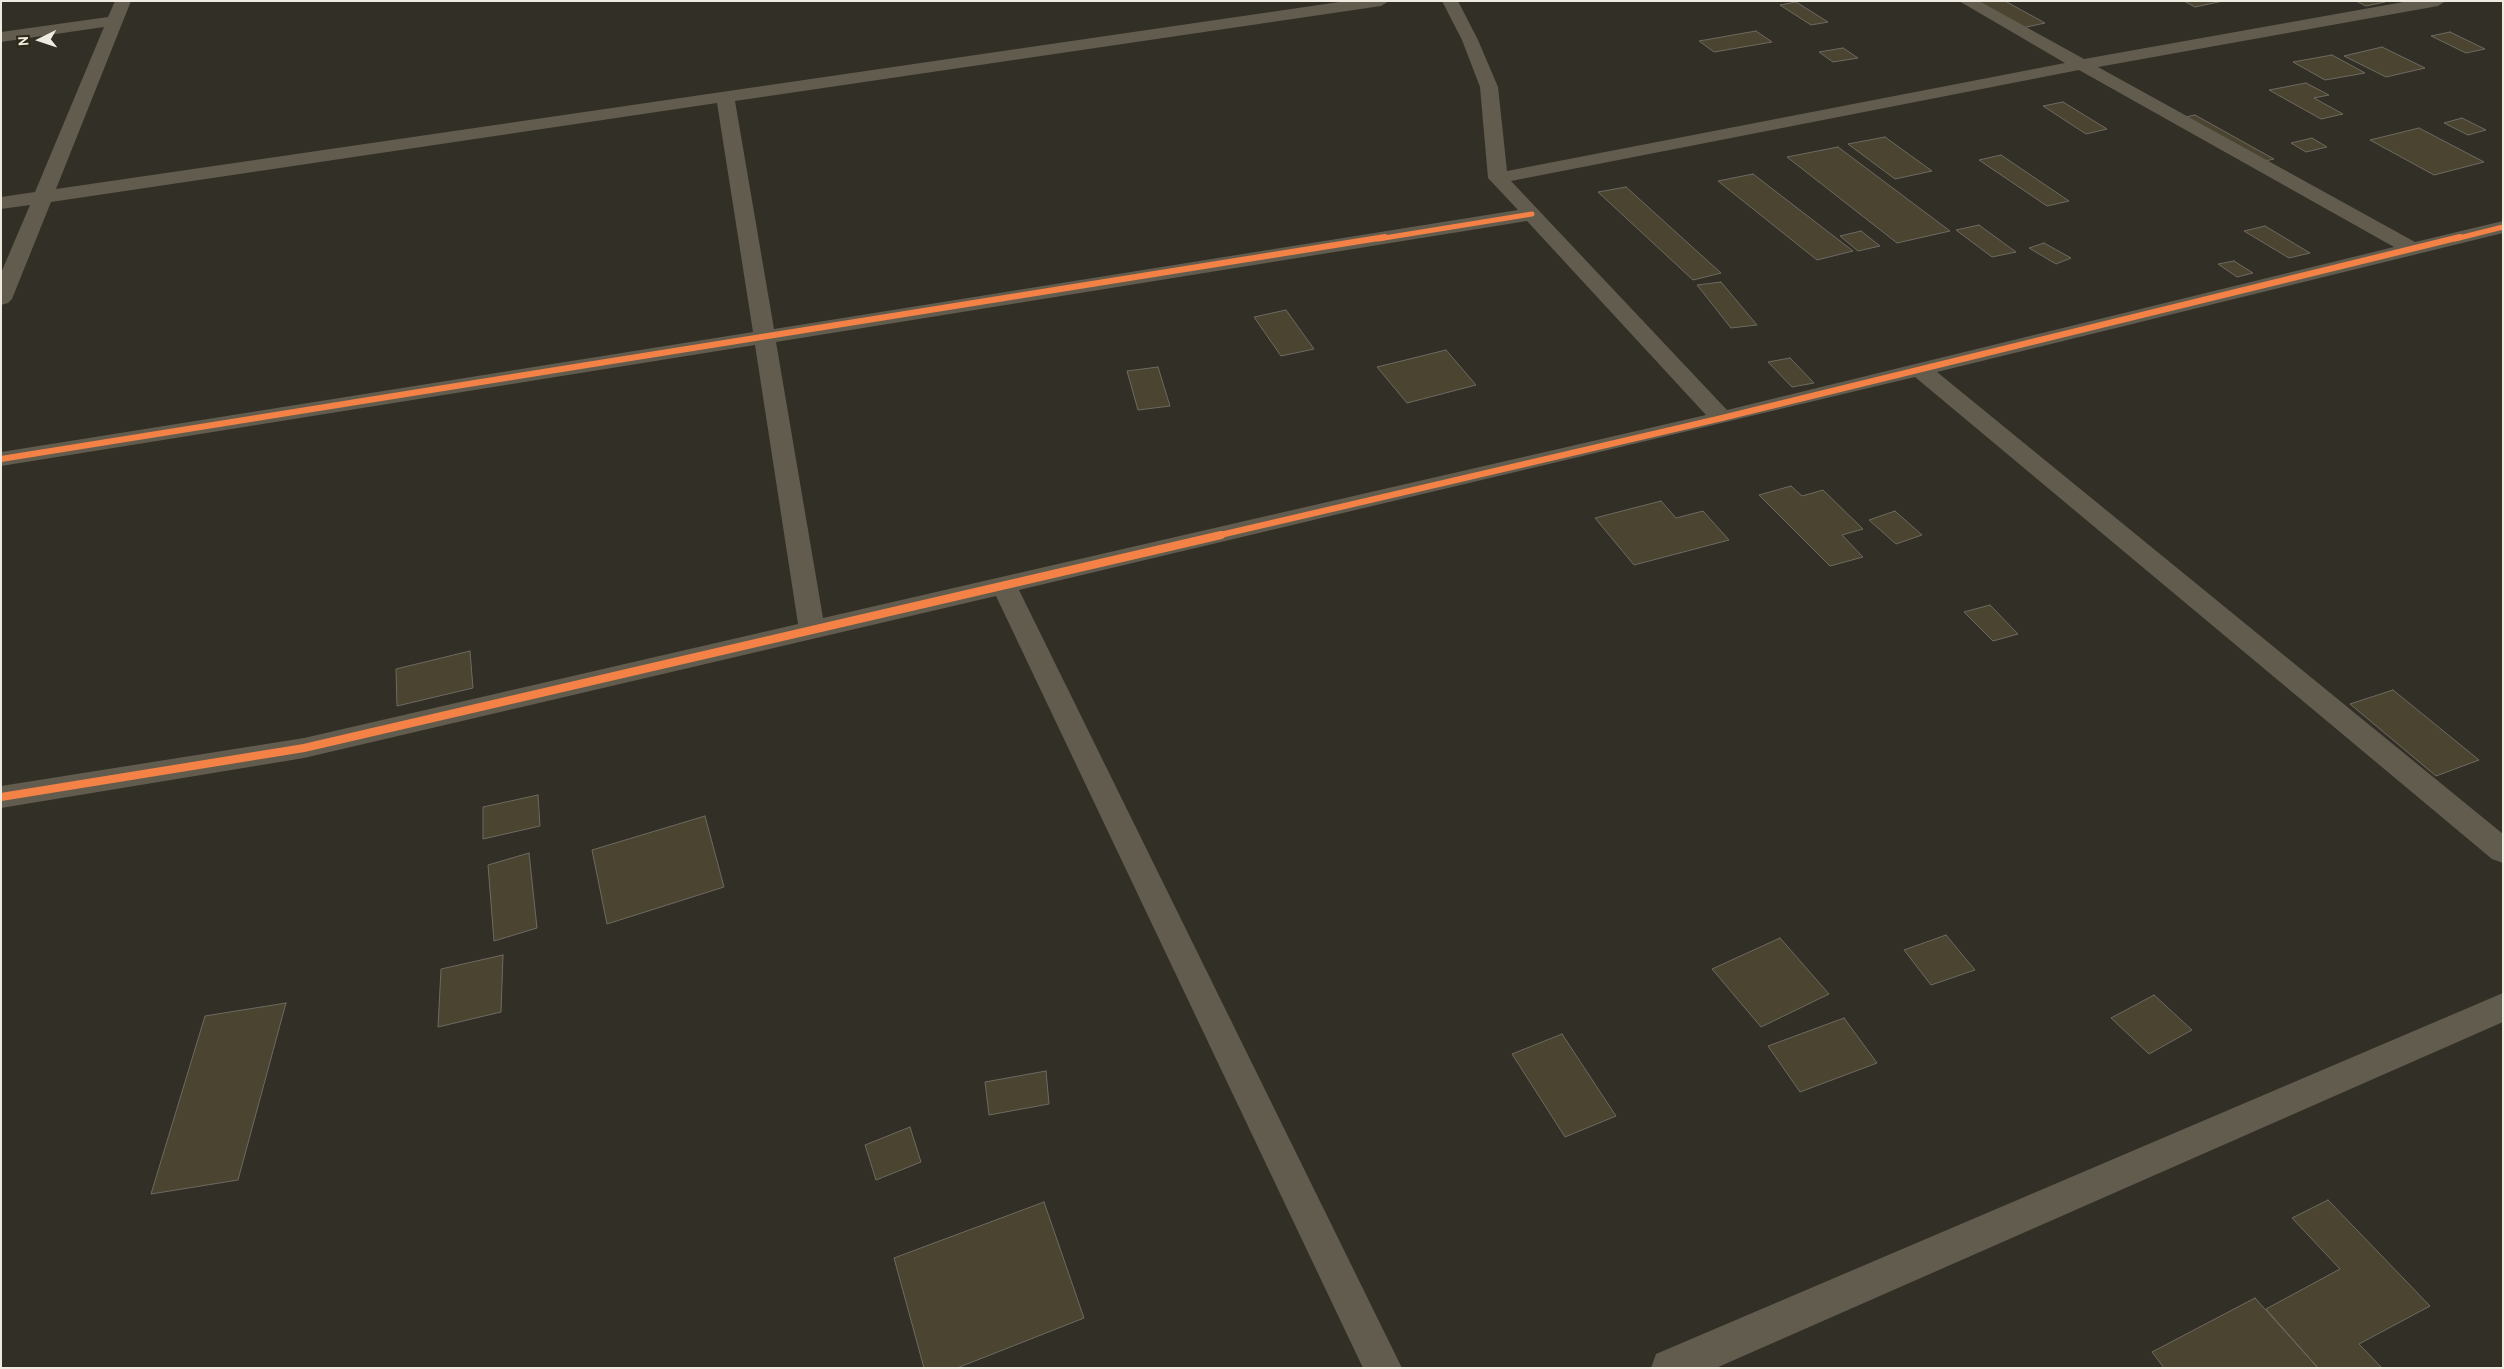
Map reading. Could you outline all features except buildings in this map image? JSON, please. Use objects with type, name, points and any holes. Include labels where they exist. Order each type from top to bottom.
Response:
[{"type":"street","points":[[1,299],[123,1]]},
{"type":"street","points":[[1,203],[1381,1]]},
{"type":"street","points":[[1450,1],[1470,40],[1489,88],[1498,178],[1722,418]]},
{"type":"street","points":[[1967,1],[2412,249]]},
{"type":"street","points":[[1498,178],[2079,65],[2438,1]]},
{"type":"street","points":[[1,37],[115,21]]},
{"type":"street","points":[[725,97],[812,630]]},
{"type":"street","points":[[1,459],[1532,214]]},
{"type":"street","points":[[1,797],[304,748],[1722,418],[2503,227]]},
{"type":"street","points":[[1919,369],[2503,850]]},
{"type":"street","points":[[1004,585],[1383,1368]]},
{"type":"street","points":[[1670,1368],[2503,1007]]},
{"type":"cycle path","points":[[1,459],[1532,214]]},
{"type":"cycle path","points":[[1,797],[304,748],[1722,418],[2503,227]]}]
